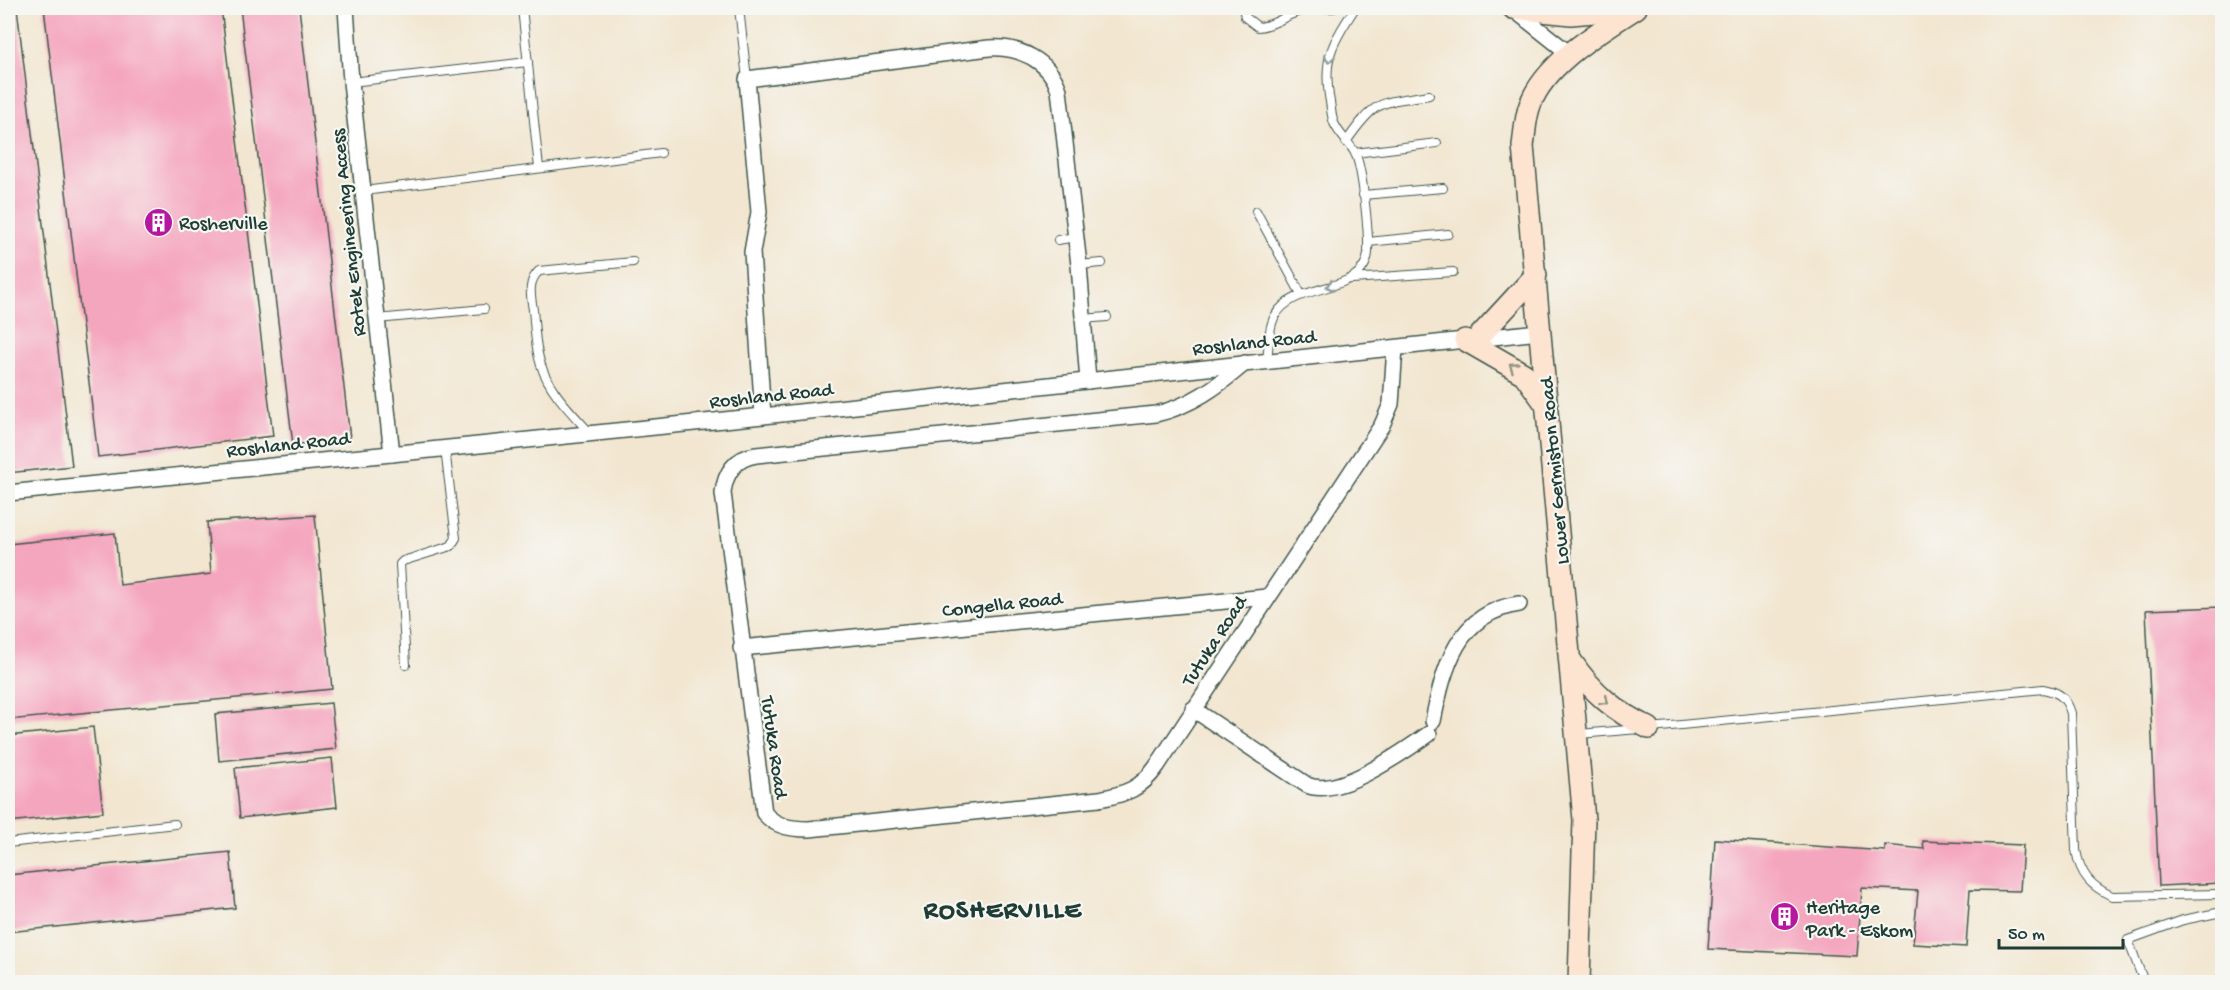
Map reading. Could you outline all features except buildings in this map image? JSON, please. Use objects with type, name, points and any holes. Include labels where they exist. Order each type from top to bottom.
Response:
[{"type":"street","name":"Rotek Engineering Access","points":[[346,8],[351,82],[392,454]]},
{"type":"street","points":[[1512,8],[1571,14],[1635,8]]},
{"type":"street","points":[[1512,8],[1571,55]]},
{"type":"street","name":"Lower Germiston Road","points":[[1579,982],[1584,820],[1523,146],[1527,113],[1537,90],[1571,55],[1635,8]]},
{"type":"street","points":[[764,416],[752,261],[759,212],[747,79],[989,48],[1022,51],[1047,69],[1059,90],[1079,265],[1088,381]]},
{"type":"street","points":[[1536,275],[1471,340],[1518,370],[1548,407]]},
{"type":"street","name":"Roshland Road","points":[[8,493],[764,416],[1539,332]]},
{"type":"street","name":"Tutuka Road","points":[[1245,363],[1196,399],[1173,410],[1156,414],[746,457],[731,469],[724,479],[723,493],[741,648],[764,813],[772,821],[795,829],[1099,799],[1126,794],[1147,779],[1389,414],[1395,348]]},
{"type":"street","name":"Congella Road","points":[[741,648],[1267,597]]},
{"type":"street","points":[[1193,709],[1307,785],[1318,789],[1335,786],[1379,765],[1431,727],[1448,667],[1455,648],[1466,631],[1482,617],[1500,607],[1519,604]]},
{"type":"street","points":[[1570,661],[1585,682],[1604,701],[1625,717],[1650,728]]},
{"type":"lane","points":[[522,8],[539,168]]},
{"type":"lane","points":[[739,8],[747,79]]},
{"type":"lane","points":[[1243,8],[1245,17],[1258,27],[1272,26],[1299,9],[1334,8]]},
{"type":"lane","points":[[1352,279],[1363,270],[1368,256],[1363,195],[1355,153],[1334,123],[1327,59],[1331,46],[1355,8]]},
{"type":"lane","points":[[351,82],[528,62]]},
{"type":"lane","points":[[1346,142],[1366,113],[1376,106],[1429,95]]},
{"type":"lane","points":[[1355,153],[1437,142]]},
{"type":"lane","points":[[364,190],[661,153]]},
{"type":"lane","points":[[1363,195],[1443,188]]},
{"type":"lane","points":[[1256,211],[1301,294]]},
{"type":"lane","points":[[1368,242],[1448,234]]},
{"type":"lane","points":[[1058,240],[1075,237]]},
{"type":"lane","points":[[591,434],[569,410],[541,366],[536,347],[530,288],[533,277],[539,272],[633,262]]},
{"type":"lane","points":[[1079,265],[1102,263]]},
{"type":"lane","points":[[1268,361],[1275,316],[1286,303],[1301,294],[1352,279],[1453,272]]},
{"type":"lane","points":[[377,319],[484,309]]},
{"type":"lane","points":[[1083,319],[1107,317]]},
{"type":"lane","points":[[406,665],[400,564],[403,561],[451,546],[456,538],[445,449]]},
{"type":"lane","points":[[1578,734],[2043,689],[2056,691],[2067,700],[2071,712],[2076,850],[2079,865],[2086,879],[2098,890],[2112,896],[2223,894]]},
{"type":"lane","points":[[8,843],[175,824]]},
{"type":"lane","points":[[2144,982],[2128,940],[2183,920],[2223,912]]},
{"type":"place","name":"Rosherville","points":[[158,222]]},
{"type":"place","name":"Heritage Park - Eskom","points":[[1785,917]]},
{"type":"district","name":"ROSHERVILLE","points":[[1003,908]]}]
